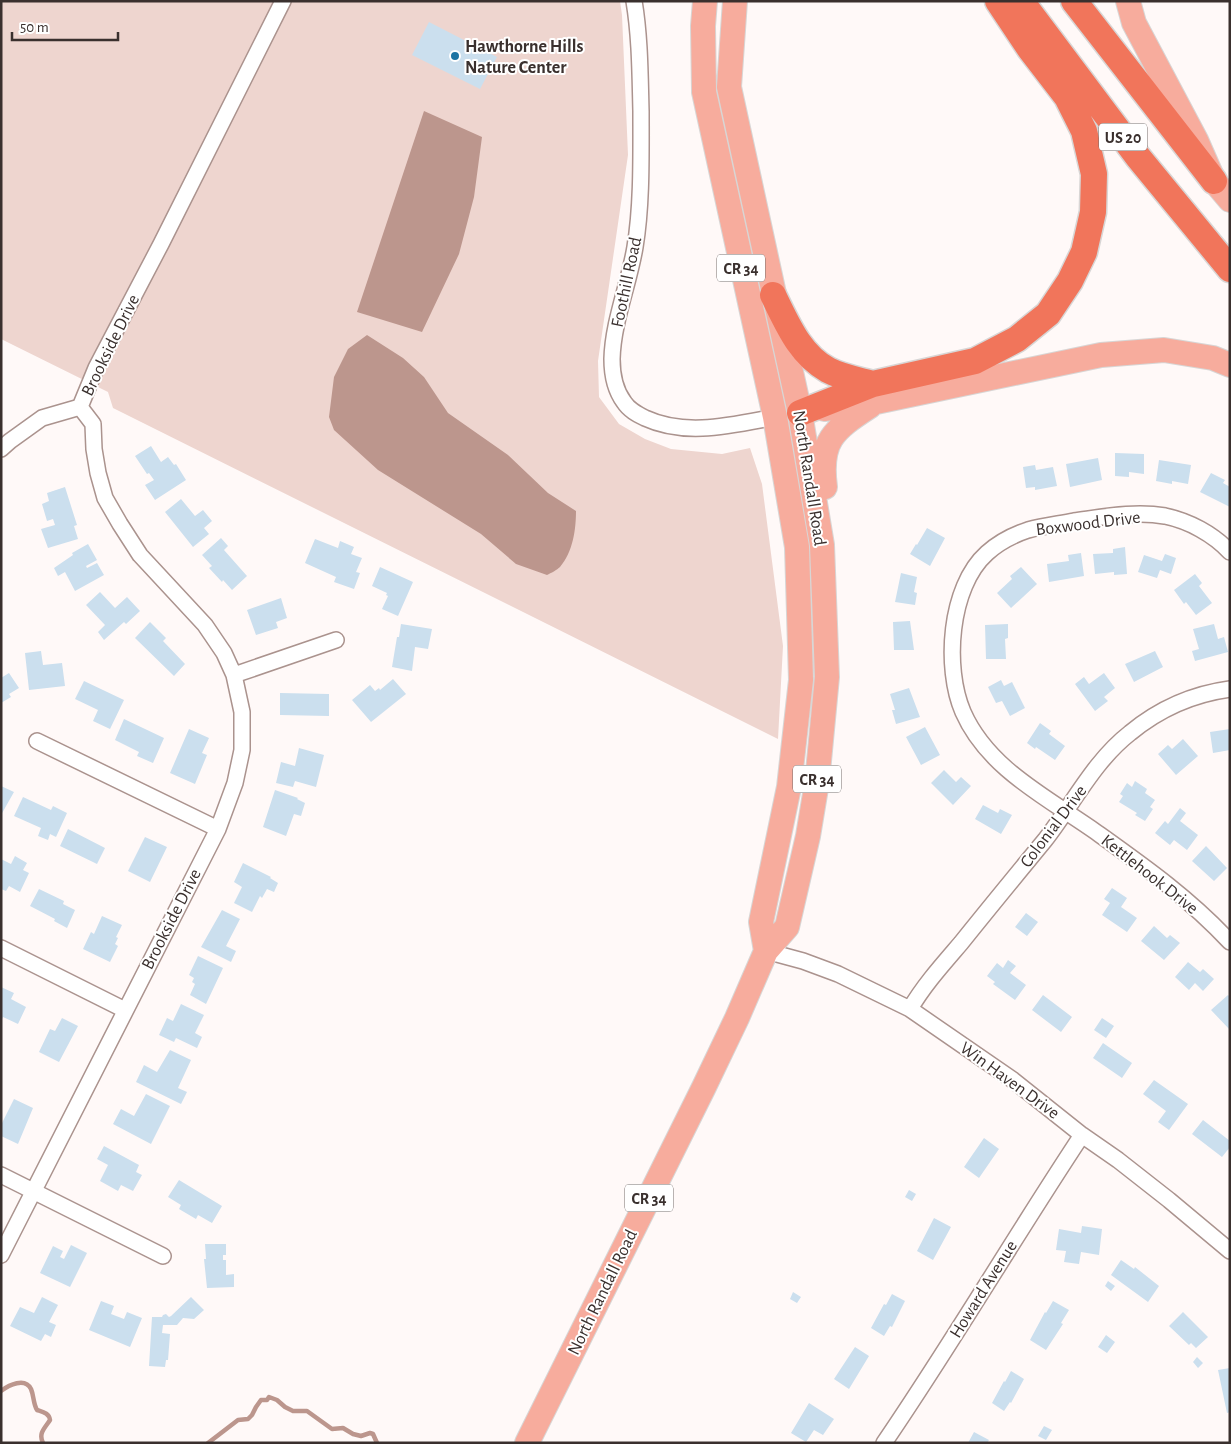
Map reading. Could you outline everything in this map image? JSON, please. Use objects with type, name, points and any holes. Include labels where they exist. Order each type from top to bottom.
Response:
[{"type":"highway","points":[[787,415],[874,393],[975,361],[1017,339],[1048,314],[1070,281],[1084,252],[1093,212],[1094,174],[1084,131],[1067,97],[1030,49],[998,1]]},
{"type":"highway","name":"US 20","points":[[1021,1],[1138,157],[1230,269]]},
{"type":"highway","name":"US 20","points":[[1074,1],[1222,190]]},
{"type":"highway","points":[[774,295],[794,337],[810,357],[828,370],[874,393]]},
{"type":"main road","name":"North Randall Road","points":[[527,1443],[704,1087],[766,951],[787,927],[810,827],[817,782],[827,677],[822,545],[787,415],[737,250],[704,92],[703,26],[705,1]]},
{"type":"main road","name":"North Randall Road","points":[[735,1],[729,87],[774,295],[787,415],[797,547],[801,680],[789,787],[760,922],[766,951]]},
{"type":"main road","points":[[1128,1],[1134,23],[1222,190]]},
{"type":"main road","points":[[824,597],[833,557],[822,467],[824,454],[832,436],[874,393],[1101,355],[1164,350],[1213,358],[1230,365]]},
{"type":"street","name":"Brookside Drive","points":[[1,1255],[218,829],[235,783],[242,750],[242,712],[234,675],[224,653],[206,625],[140,555],[120,524],[106,498],[98,473],[94,449],[93,424],[80,407],[96,368],[161,244],[283,1]]},
{"type":"street","name":"Foothill Road","points":[[634,1],[640,61],[640,169],[635,246],[614,341],[613,365],[616,385],[624,403],[636,414],[671,427],[698,429],[787,415]]},
{"type":"street","points":[[1,449],[10,440],[42,418],[80,407]]},
{"type":"street","name":"Boxwood Drive","points":[[1066,811],[1004,767],[979,741],[963,712],[955,680],[953,641],[956,610],[966,580],[986,554],[1014,536],[1029,530],[1057,524],[1126,515],[1164,516],[1182,521],[1210,536],[1230,552]]},
{"type":"street","points":[[234,675],[336,640]]},
{"type":"street","name":"Colonial Drive","points":[[910,1009],[926,984],[1048,836],[1091,775],[1129,733],[1168,707],[1188,699],[1230,689]]},
{"type":"street","points":[[37,741],[218,829]]},
{"type":"street","name":"Kettlehook Drive","points":[[1066,811],[1189,901],[1230,942]]},
{"type":"street","points":[[1,948],[125,1010]]},
{"type":"street","name":"Win Haven Drive","points":[[766,951],[803,961],[838,974],[910,1009],[1013,1080],[1147,1183],[1230,1251]]},
{"type":"street","name":"Howard Avenue","points":[[884,1443],[920,1390],[980,1292],[1082,1134]]},
{"type":"street","points":[[1,1175],[163,1256]]},
{"type":"shaded area","name":"Hawthorne Hills Nature Center","points":[[1,1],[620,1],[628,155],[598,361],[599,397],[619,424],[645,439],[671,449],[722,454],[750,448],[762,484],[783,646],[778,739],[113,408],[108,392],[1,339]]},
{"type":"shaded area","points":[[424,111],[482,137],[474,197],[459,254],[422,332],[357,312]]},
{"type":"shaded area","points":[[367,335],[403,358],[424,377],[448,413],[508,455],[548,493],[576,511],[571,547],[559,568],[547,575],[516,564],[481,534],[378,470],[334,430],[329,417],[334,377],[348,349]]},
{"type":"building","name":"Hawthorne Hills Nature Center","points":[[429,22],[497,57],[480,89],[412,55]]},
{"type":"building","points":[[151,446],[161,462],[168,457],[174,465],[176,464],[186,480],[155,500],[145,485],[154,480],[149,473],[147,474],[135,456]]},
{"type":"building","points":[[1115,453],[1144,454],[1144,474],[1129,472],[1129,477],[1115,476]]},
{"type":"building","points":[[1098,458],[1102,480],[1070,487],[1066,464]]},
{"type":"building","points":[[1159,460],[1191,465],[1188,484],[1156,481]]},
{"type":"building","points":[[1035,465],[1036,470],[1053,467],[1057,486],[1035,490],[1035,487],[1026,488],[1023,467]]},
{"type":"building","points":[[1211,473],[1225,480],[1223,483],[1230,487],[1230,507],[1200,492]]},
{"type":"building","points":[[65,487],[77,525],[74,526],[78,539],[48,548],[41,529],[55,525],[53,519],[47,521],[42,504],[49,501],[47,493]]},
{"type":"building","points":[[181,499],[195,516],[203,510],[212,521],[204,528],[209,534],[193,547],[165,512]]},
{"type":"building","points":[[927,528],[945,538],[930,566],[910,554]]},
{"type":"building","points":[[221,538],[228,546],[224,550],[247,576],[232,590],[209,568],[212,566],[202,555]]},
{"type":"building","points":[[315,539],[338,548],[340,541],[354,547],[351,554],[362,558],[356,572],[360,573],[354,589],[334,582],[336,577],[305,563]]},
{"type":"building","points":[[88,544],[97,560],[86,566],[87,568],[97,563],[104,575],[75,591],[65,572],[58,576],[54,568],[73,555],[72,553]]},
{"type":"building","points":[[1125,547],[1127,574],[1114,575],[1114,572],[1095,574],[1093,554],[1113,553],[1113,549]]},
{"type":"building","points":[[1081,553],[1084,576],[1049,582],[1047,564],[1069,561],[1068,555]]},
{"type":"building","points":[[1165,554],[1176,558],[1171,574],[1160,570],[1157,578],[1138,572],[1144,555],[1162,561]]},
{"type":"building","points":[[380,567],[413,582],[398,616],[382,609],[388,596],[386,595],[387,593],[372,586]]},
{"type":"building","points":[[1021,567],[1037,584],[1011,608],[997,593],[1012,579],[1010,576]]},
{"type":"building","points":[[901,573],[917,577],[914,592],[917,593],[915,605],[895,602]]},
{"type":"building","points":[[1195,574],[1202,583],[1199,586],[1212,603],[1196,615],[1186,602],[1184,604],[1174,590]]},
{"type":"building","points":[[100,592],[115,608],[127,597],[140,611],[104,640],[98,632],[105,625],[86,605]]},
{"type":"building","points":[[281,598],[287,618],[276,622],[278,628],[256,635],[247,610]]},
{"type":"building","points":[[910,621],[914,650],[894,650],[893,622]]},
{"type":"building","points":[[150,622],[166,638],[163,641],[185,664],[174,676],[135,638]]},
{"type":"building","points":[[401,624],[432,629],[428,649],[415,647],[412,671],[392,667]]},
{"type":"building","points":[[1008,624],[1008,638],[1005,639],[1006,659],[986,659],[985,625]]},
{"type":"building","points":[[1214,624],[1218,639],[1224,637],[1228,652],[1195,661],[1192,651],[1199,649],[1193,629]]},
{"type":"building","points":[[41,651],[43,665],[62,663],[65,686],[29,690],[25,653]]},
{"type":"building","points":[[1155,651],[1163,667],[1134,682],[1125,664]]},
{"type":"building","points":[[9,673],[19,688],[9,694],[11,697],[1,703],[1,678]]},
{"type":"building","points":[[1104,673],[1115,688],[1104,697],[1108,701],[1095,711],[1075,684],[1084,677],[1089,684]]},
{"type":"building","points":[[393,679],[406,694],[371,722],[352,700],[370,685],[375,691],[379,688],[380,690]]},
{"type":"building","points":[[1001,680],[1004,686],[1012,682],[1025,708],[1010,716],[1002,701],[996,703],[988,687]]},
{"type":"building","points":[[84,681],[124,700],[110,729],[93,721],[98,710],[75,699]]},
{"type":"building","points":[[909,688],[920,717],[896,724],[892,710],[895,710],[890,694]]},
{"type":"building","points":[[280,693],[329,694],[329,716],[280,715]]},
{"type":"building","points":[[124,719],[164,738],[153,763],[137,756],[139,752],[115,740]]},
{"type":"building","points":[[1040,723],[1051,731],[1049,734],[1065,746],[1055,760],[1027,743]]},
{"type":"building","points":[[925,727],[940,755],[921,765],[906,737]]},
{"type":"building","points":[[189,729],[209,738],[202,753],[207,755],[195,784],[170,773]]},
{"type":"building","points":[[1230,729],[1230,750],[1213,753],[1210,732]]},
{"type":"building","points":[[1183,739],[1198,756],[1176,775],[1158,754],[1168,745],[1172,749]]},
{"type":"building","points":[[299,748],[324,755],[316,787],[295,781],[293,787],[276,783],[281,762],[295,766]]},
{"type":"building","points":[[944,770],[956,782],[961,777],[971,786],[953,805],[931,783]]},
{"type":"building","points":[[1135,781],[1147,789],[1145,793],[1155,800],[1150,807],[1153,809],[1145,821],[1135,815],[1137,813],[1119,802],[1123,796],[1120,794],[1127,783],[1132,787]]},
{"type":"building","points":[[1,786],[14,792],[1,815]]},
{"type":"building","points":[[275,790],[298,798],[305,803],[301,816],[294,814],[286,836],[263,827]]},
{"type":"building","points":[[23,797],[51,810],[53,806],[67,813],[56,837],[50,834],[48,840],[38,836],[41,828],[14,816]]},
{"type":"building","points":[[983,805],[998,813],[1000,809],[1012,815],[1001,834],[975,819]]},
{"type":"building","points":[[1180,808],[1186,813],[1180,821],[1198,835],[1187,850],[1174,840],[1170,845],[1155,833],[1165,821],[1168,824]]},
{"type":"building","points":[[68,829],[105,848],[97,864],[60,846]]},
{"type":"building","points":[[145,837],[167,847],[150,882],[128,871]]},
{"type":"building","points":[[1206,846],[1227,868],[1214,881],[1192,861]]},
{"type":"building","points":[[15,856],[27,863],[23,870],[29,873],[20,892],[9,886],[6,891],[1,889],[1,859],[11,864]]},
{"type":"building","points":[[243,863],[271,877],[278,883],[274,892],[267,889],[262,898],[260,896],[252,912],[234,903],[242,887],[234,882]]},
{"type":"building","points":[[1112,888],[1127,898],[1121,907],[1137,918],[1127,932],[1102,915],[1110,903],[1104,899]]},
{"type":"building","points":[[39,889],[64,901],[63,904],[75,910],[67,928],[54,921],[55,919],[30,906]]},
{"type":"building","points":[[222,910],[240,919],[226,946],[236,951],[231,962],[201,947]]},
{"type":"building","points":[[1026,913],[1038,922],[1027,936],[1015,927]]},
{"type":"building","points":[[102,916],[122,925],[116,937],[118,938],[115,944],[118,946],[110,962],[83,949],[91,932],[94,934]]},
{"type":"building","points":[[1154,926],[1167,938],[1170,935],[1180,943],[1164,960],[1141,941]]},
{"type":"building","points":[[198,956],[223,968],[206,1004],[190,995],[195,984],[192,982],[194,978],[189,975]]},
{"type":"building","points":[[1008,960],[1016,966],[1010,973],[1026,985],[1015,1000],[993,984],[995,982],[987,976],[997,963],[1003,968]]},
{"type":"building","points":[[1188,962],[1200,972],[1203,969],[1214,979],[1203,991],[1195,983],[1189,990],[1175,977]]},
{"type":"building","points":[[1,987],[14,993],[11,999],[26,1007],[18,1024],[3,1017],[1,1021]]},
{"type":"building","points":[[1043,995],[1072,1017],[1061,1032],[1032,1010]]},
{"type":"building","points":[[1228,995],[1230,997],[1230,1030],[1211,1010]]},
{"type":"building","points":[[181,1004],[204,1015],[195,1033],[202,1037],[197,1048],[176,1038],[174,1042],[159,1035],[167,1018],[173,1021]]},
{"type":"building","points":[[62,1018],[78,1026],[59,1062],[39,1052],[50,1029],[55,1031]]},
{"type":"building","points":[[1102,1018],[1114,1026],[1106,1038],[1094,1030]]},
{"type":"building","points":[[1103,1043],[1132,1063],[1122,1078],[1093,1058]]},
{"type":"building","points":[[170,1050],[191,1060],[178,1088],[187,1092],[181,1104],[136,1082],[144,1065],[157,1072]]},
{"type":"building","points":[[1154,1080],[1188,1104],[1169,1130],[1158,1122],[1166,1111],[1143,1094]]},
{"type":"building","points":[[146,1094],[170,1106],[151,1144],[113,1124],[121,1109],[134,1116]]},
{"type":"building","points":[[14,1099],[33,1108],[18,1144],[1,1136],[1,1125]]},
{"type":"building","points":[[1203,1120],[1230,1141],[1230,1147],[1222,1157],[1192,1134]]},
{"type":"building","points":[[984,1138],[999,1149],[979,1178],[964,1167]]},
{"type":"building","points":[[104,1146],[139,1165],[136,1172],[142,1175],[133,1191],[121,1185],[118,1191],[100,1181],[108,1165],[97,1159]]},
{"type":"building","points":[[179,1180],[222,1206],[212,1223],[198,1215],[196,1219],[179,1209],[181,1205],[168,1197]]},
{"type":"building","points":[[909,1190],[916,1194],[912,1201],[905,1197]]},
{"type":"building","points":[[934,1218],[951,1227],[933,1260],[917,1251]]},
{"type":"building","points":[[1082,1226],[1102,1229],[1099,1255],[1081,1252],[1079,1264],[1064,1262],[1066,1251],[1056,1250],[1059,1229],[1081,1233]]},
{"type":"building","points":[[205,1244],[226,1244],[226,1255],[223,1255],[223,1260],[226,1260],[226,1275],[234,1274],[234,1287],[207,1288],[204,1259],[206,1259]]},
{"type":"building","points":[[71,1245],[87,1253],[70,1287],[40,1273],[53,1246],[63,1251],[60,1257],[64,1259]]},
{"type":"building","points":[[1121,1260],[1134,1269],[1135,1267],[1159,1286],[1148,1302],[1111,1275]]},
{"type":"building","points":[[1108,1281],[1115,1286],[1111,1291],[1105,1286]]},
{"type":"building","points":[[793,1292],[801,1297],[797,1303],[790,1299]]},
{"type":"building","points":[[892,1294],[905,1301],[892,1327],[890,1326],[884,1336],[871,1328],[884,1304],[886,1305]]},
{"type":"building","points":[[42,1297],[58,1305],[49,1322],[56,1325],[51,1337],[45,1334],[41,1341],[10,1326],[20,1307],[34,1313]]},
{"type":"building","points":[[191,1297],[204,1310],[194,1319],[183,1318],[177,1325],[163,1325],[162,1333],[170,1334],[168,1360],[166,1360],[165,1367],[149,1366],[152,1317],[162,1317],[166,1314],[169,1317],[171,1316]]},
{"type":"building","points":[[101,1301],[114,1306],[111,1314],[124,1319],[127,1312],[142,1318],[130,1347],[89,1330]]},
{"type":"building","points":[[1053,1301],[1069,1310],[1061,1323],[1063,1324],[1046,1350],[1030,1340]]},
{"type":"building","points":[[1183,1312],[1208,1337],[1196,1348],[1191,1343],[1189,1345],[1169,1326]]},
{"type":"building","points":[[1106,1335],[1115,1342],[1107,1353],[1098,1347]]},
{"type":"building","points":[[855,1347],[869,1356],[849,1389],[834,1379]]},
{"type":"building","points":[[1197,1357],[1203,1363],[1198,1368],[1193,1362]]},
{"type":"building","points":[[1230,1368],[1230,1412],[1227,1413],[1218,1370]]},
{"type":"building","points":[[1011,1371],[1024,1379],[1011,1403],[1004,1411],[992,1403]]},
{"type":"building","points":[[809,1403],[834,1419],[823,1435],[814,1430],[806,1442],[791,1433]]},
{"type":"building","points":[[1044,1426],[1052,1430],[1046,1440],[1038,1436]]},
{"type":"building","points":[[974,1432],[989,1440],[987,1443],[968,1443]]},
{"type":"waterway","points":[[1,1391],[17,1383],[28,1385],[37,1410],[45,1413],[50,1420],[41,1436],[43,1443]]},
{"type":"waterway","points":[[208,1443],[238,1420],[248,1419],[261,1400],[267,1400],[269,1397],[293,1411],[307,1411],[332,1429],[343,1428],[361,1436],[373,1434],[377,1443]]},
{"type":"place","name":"Hawthorne Hills Nature Center","points":[[455,56]]}]
